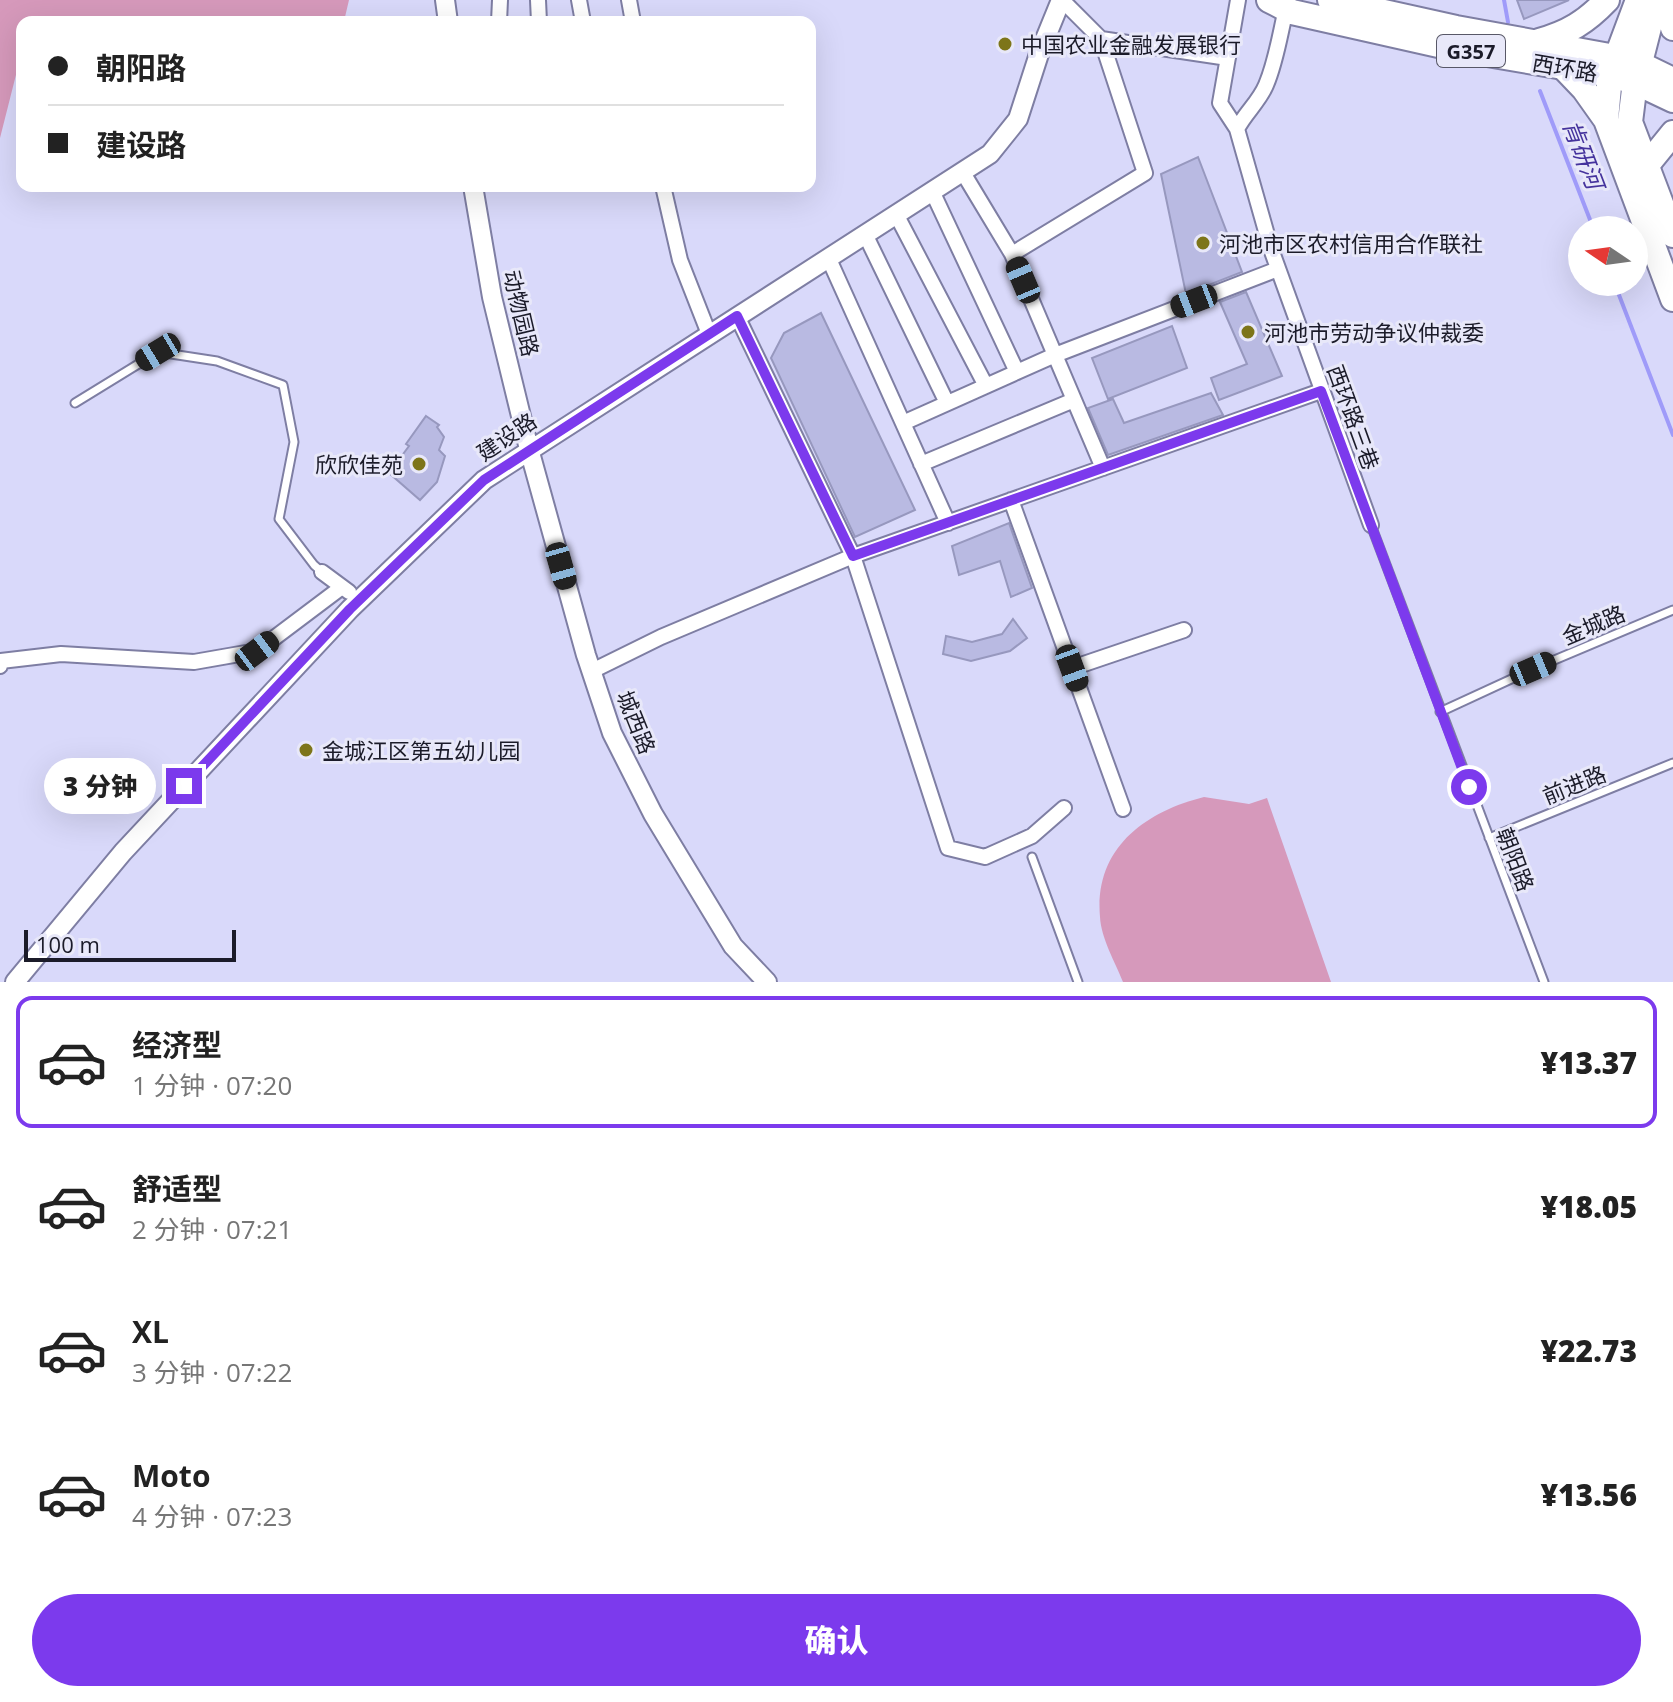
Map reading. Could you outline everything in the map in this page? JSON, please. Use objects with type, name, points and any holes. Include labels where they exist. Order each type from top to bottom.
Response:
[{"type":"main road","name":"西环路","points":[[1330,0],[1536,42],[1637,73],[1673,80]]},
{"type":"main road","points":[[1536,42],[1567,33],[1589,19],[1607,0]]},
{"type":"main road","points":[[1606,120],[1612,66],[1638,0]]},
{"type":"main road","points":[[1656,0],[1637,73],[1630,122],[1673,235]]},
{"type":"main road","points":[[1665,0],[1673,28]]},
{"type":"main road","name":"西环路","points":[[1277,5],[1452,48],[1563,67],[1612,66]]},
{"type":"main road","points":[[1563,67],[1584,89],[1606,120],[1673,299]]},
{"type":"main road","name":"西环路","points":[[1637,73],[1673,100]]},
{"type":"main road","points":[[1647,165],[1673,133]]},
{"type":"street","points":[[1012,254],[1145,173],[1101,39],[1061,0]]},
{"type":"street","name":"建设路","points":[[15,982],[123,852],[359,600],[484,480],[990,154],[1018,119],[1061,0]]},
{"type":"street","name":"西环路三巷","points":[[1238,0],[1220,103],[1237,129],[1278,269],[1371,525]]},
{"type":"street","points":[[1237,129],[1244,114],[1257,101],[1266,85],[1277,5]]},
{"type":"street","points":[[1101,39],[1228,58]]},
{"type":"street","points":[[962,171],[1012,254],[1103,468]]},
{"type":"street","points":[[932,191],[1017,372]]},
{"type":"street","name":"动物园路","points":[[474,192],[492,297],[529,449]]},
{"type":"street","points":[[664,192],[680,260],[709,334]]},
{"type":"street","points":[[896,214],[986,386]]},
{"type":"street","points":[[865,234],[947,403]]},
{"type":"street","points":[[828,257],[948,523]]},
{"type":"street","points":[[903,423],[1055,355],[1278,269]]},
{"type":"street","points":[[737,316],[853,556],[948,848],[985,857],[1032,836],[1064,808]]},
{"type":"street","points":[[592,671],[661,637],[853,556],[1321,391]]},
{"type":"street","points":[[921,464],[1074,400]]},
{"type":"street","name":"城西路","points":[[529,449],[612,733],[653,814],[733,946],[767,982]]},
{"type":"street","points":[[1011,500],[1123,809]]},
{"type":"street","points":[[322,572],[359,600]]},
{"type":"street","points":[[0,666],[1,661],[61,654],[194,662],[257,651],[342,587]]},
{"type":"street","points":[[1072,668],[1184,630]]},
{"type":"lane","points":[[75,403],[158,352],[217,361],[283,385],[294,442],[279,519],[322,572]]},
{"type":"lane","name":"朝阳路","points":[[1371,525],[1544,982]]},
{"type":"lane","name":"金城路","points":[[1440,712],[1673,610]]},
{"type":"lane","name":"前进路","points":[[1489,838],[1673,763]]},
{"type":"lane","points":[[1032,857],[1078,982]]},
{"type":"shaded area","points":[[0,0],[349,0],[345,16],[16,16],[16,75],[0,138]]},
{"type":"shaded area","points":[[1204,797],[1249,804],[1267,798],[1331,982],[1123,982],[1101,925],[1100,893],[1105,872],[1114,853],[1143,824],[1182,804]]},
{"type":"building","points":[[1517,0],[1569,0],[1524,19]]},
{"type":"building","name":"河池市区农村信用合作联社","points":[[1198,157],[1242,272],[1186,294],[1161,174]]},
{"type":"building","name":"河池市劳动争议仲裁委","points":[[1246,292],[1282,376],[1219,400],[1211,378],[1247,364],[1220,302]]},
{"type":"building","points":[[821,313],[915,510],[855,537],[771,358],[784,333]]},
{"type":"building","points":[[1172,326],[1187,368],[1108,399],[1092,358]]},
{"type":"building","points":[[1211,393],[1223,415],[1108,455],[1088,408],[1113,399],[1124,423]]},
{"type":"building","name":"欣欣佳苑","points":[[426,416],[439,425],[437,427],[444,437],[439,450],[445,456],[437,482],[420,500],[389,473]]},
{"type":"building","points":[[1009,523],[1032,588],[1011,597],[1000,561],[959,575],[952,546]]},
{"type":"building","points":[[1013,619],[1027,638],[1010,651],[971,661],[943,654],[946,636],[972,642],[1002,634]]},
{"type":"waterway","name":"肯研河","points":[[1504,0],[1508,22]]},
{"type":"waterway","name":"肯研河","points":[[1540,91],[1589,216]]},
{"type":"waterway","name":"肯研河","points":[[1619,296],[1673,435]]},
{"type":"place","name":"中国农业金融发展银行","points":[[1005,44]]},
{"type":"place","name":"河池市区农村信用合作联社","points":[[1203,243]]},
{"type":"place","name":"河池市劳动争议仲裁委","points":[[1248,332]]},
{"type":"place","name":"欣欣佳苑","points":[[419,464]]},
{"type":"place","name":"金城江区第五幼儿园","points":[[306,750]]},
{"type":"route","points":[[184,786],[350,609],[484,480],[737,316],[853,556],[1321,391],[1469,787]]}]
